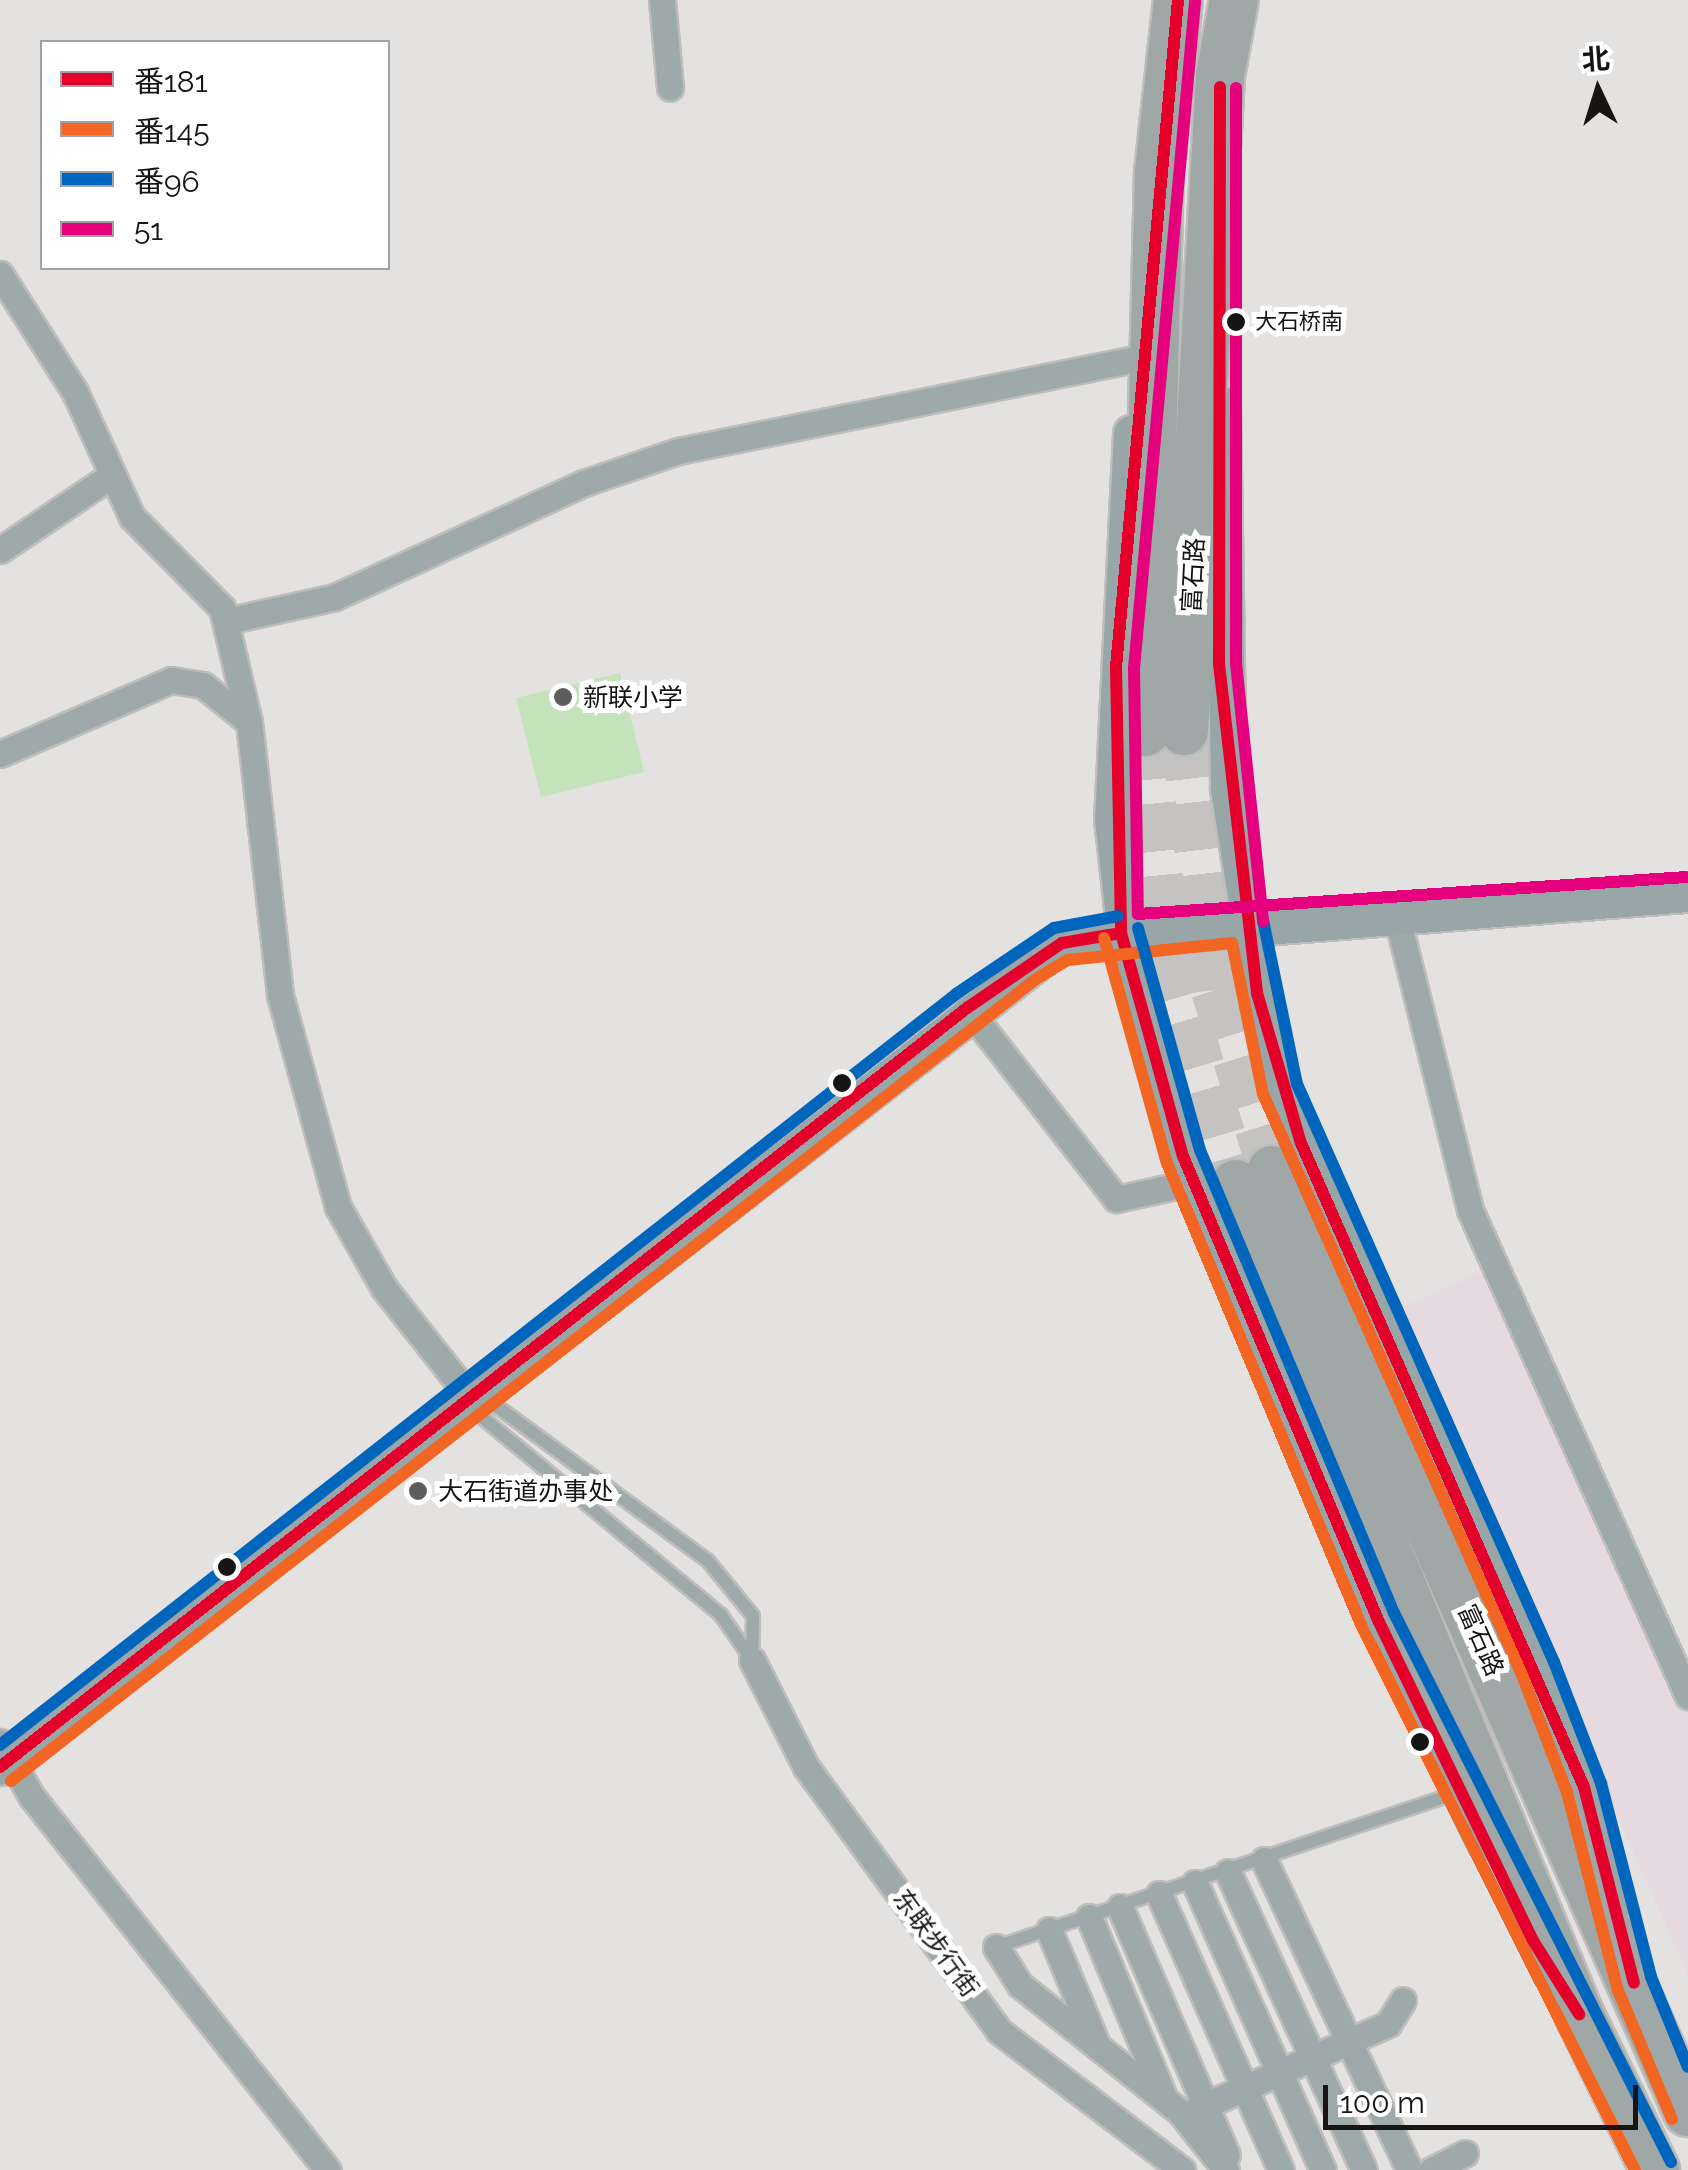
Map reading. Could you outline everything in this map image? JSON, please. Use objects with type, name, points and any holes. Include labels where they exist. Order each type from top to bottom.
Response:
[{"type":"highway","name":"富石路","points":[[1178,0],[1159,172],[1164,731],[1234,0]]},
{"type":"highway","name":"富石路","points":[[1234,1179],[1634,1983],[1688,2112]]},
{"type":"highway","name":"富石路","points":[[1234,1179],[1579,2014],[1655,2170]]},
{"type":"main road","points":[[1159,172],[1139,358],[1116,667],[1122,933],[1234,1179],[1378,1620],[1460,1791],[1579,2014]]},
{"type":"main road","points":[[1217,174],[1219,664],[1246,924],[1280,1090],[1538,1668],[1584,1786],[1634,1983]]},
{"type":"main road","points":[[4,1756],[468,1400],[968,1008],[1062,943],[1122,933],[1688,894]]},
{"type":"street","points":[[662,0],[670,88]]},
{"type":"street","points":[[0,274],[75,392],[112,475],[159,554],[226,621],[249,722],[280,995],[338,1207],[384,1288],[468,1400]]},
{"type":"street","points":[[226,621],[334,598],[584,482],[678,450],[1139,358]]},
{"type":"street","points":[[0,550],[112,475]]},
{"type":"street","points":[[0,754],[171,680],[203,686],[249,722]]},
{"type":"street","points":[[1396,914],[1470,1210],[1688,1696]]},
{"type":"street","points":[[968,1008],[1116,1198],[1234,1179]]},
{"type":"street","name":"东联步行街","points":[[752,1660],[806,1766],[999,2031],[1182,2170]]},
{"type":"street","points":[[4,1756],[32,1797],[328,2170]]},
{"type":"street","points":[[1264,1860],[1408,2170]]},
{"type":"street","points":[[1228,1872],[1364,2170]]},
{"type":"street","points":[[1195,1883],[1324,2170]]},
{"type":"street","points":[[1159,1894],[1280,2170]]},
{"type":"street","points":[[1120,1907],[1209,2104],[1229,2170]]},
{"type":"street","points":[[1088,1917],[1174,2108]]},
{"type":"street","points":[[1049,1930],[1099,2049]]},
{"type":"street","points":[[996,1947],[1020,1985],[1174,2108],[1229,2170]]},
{"type":"street","points":[[1174,2108],[1209,2104],[1388,2024],[1404,2000]]},
{"type":"street","points":[[1432,2170],[1465,2153]]},
{"type":"lane","points":[[468,1400],[498,1406],[708,1561],[753,1616],[752,1660]]},
{"type":"lane","points":[[468,1400],[721,1615],[752,1660]]},
{"type":"lane","points":[[996,1947],[1460,1791]]},
{"type":"shaded area","points":[[1482,1271],[1688,1699],[1688,1974],[1391,1312]]},
{"type":"green space","points":[[620,673],[644,772],[541,797],[516,698]]},
{"type":"tunnel","points":[[1184,731],[1215,990],[1272,1170]]},
{"type":"tunnel","points":[[1145,732],[1166,951],[1236,1184]]},
{"type":"transit line","name":"番181","points":[[1178,0],[1116,667],[1121,933],[1183,1156],[1378,1620],[1532,1939],[1579,2014]]},
{"type":"transit line","name":"51","points":[[1195,2],[1134,668],[1138,914],[1687,877]]},
{"type":"transit line","name":"番181","points":[[1220,87],[1219,664],[1257,993],[1301,1143],[1584,1787],[1634,1983]]},
{"type":"transit line","name":"51","points":[[1236,88],[1236,663],[1263,922]]},
{"type":"transit line","name":"番96","points":[[0,1745],[956,994],[1054,928],[1118,916]]},
{"type":"transit line","name":"番96","points":[[1263,920],[1297,1084],[1554,1662],[1601,1783],[1651,1977],[1688,2067]]},
{"type":"transit line","name":"番96","points":[[1138,928],[1200,1150],[1394,1613],[1671,2162]]},
{"type":"transit line","name":"番181","points":[[0,1767],[967,1008],[1062,943],[1121,933]]},
{"type":"transit line","name":"番145","points":[[1104,938],[1167,1163],[1362,1627],[1635,2170]]},
{"type":"transit line","name":"番145","points":[[11,1781],[1036,979],[1068,960],[1232,943],[1263,1094],[1522,1675],[1567,1792],[1618,1990],[1672,2119]]},
{"type":"place","name":"大石桥南","points":[[1236,322]]},
{"type":"place","name":"新联小学","points":[[563,697]]},
{"type":"place","name":"大石街道办事处","points":[[418,1491]]}]
